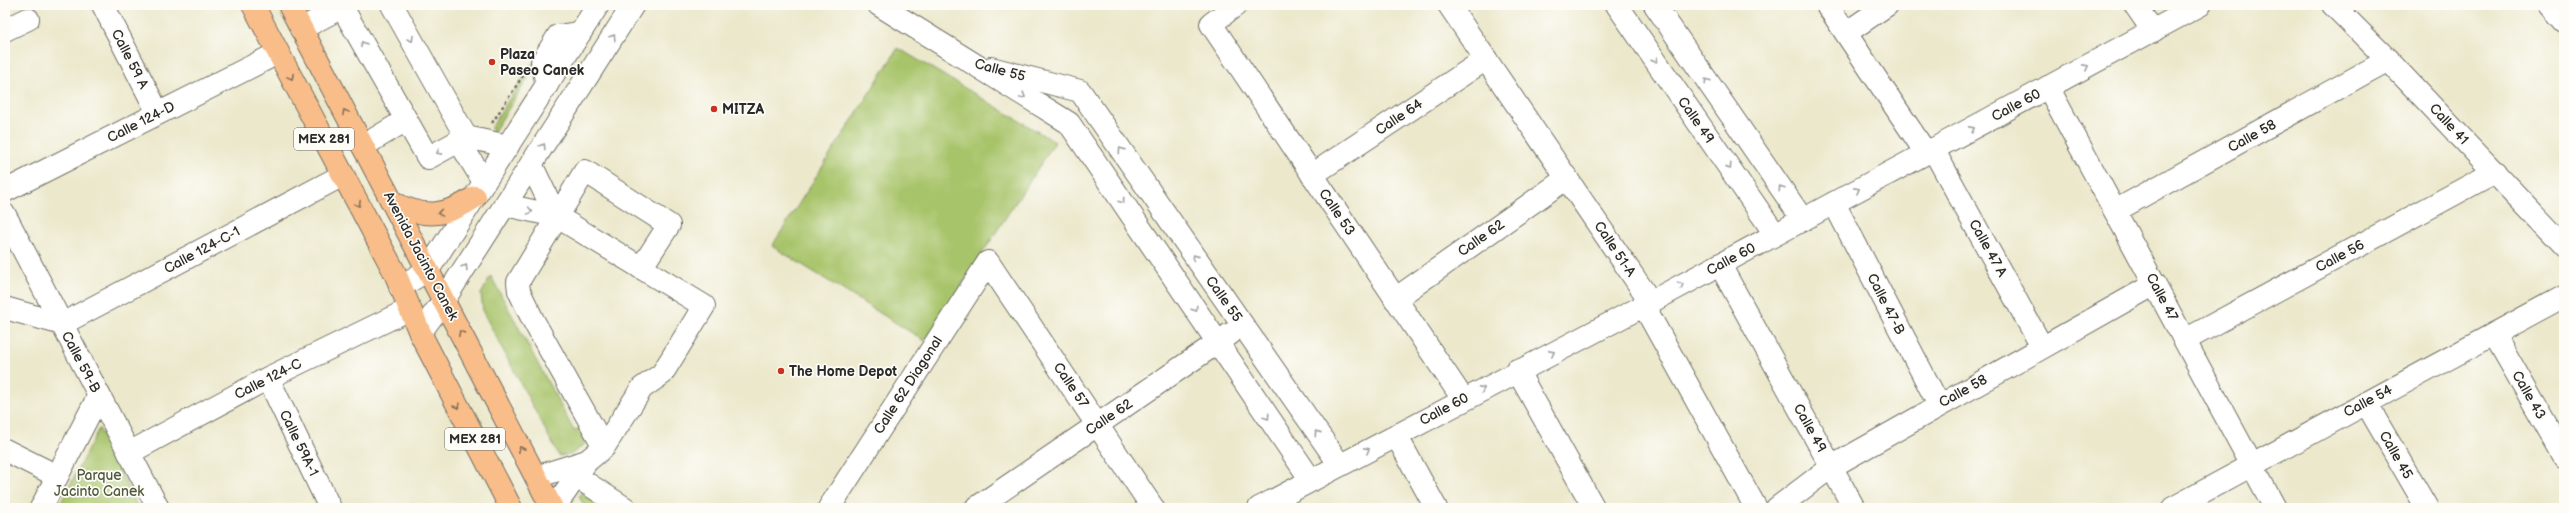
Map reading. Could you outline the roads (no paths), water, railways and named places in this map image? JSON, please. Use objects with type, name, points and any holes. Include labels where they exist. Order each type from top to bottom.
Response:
[{"type":"main road","name":"MEX 281","points":[[253,5],[343,175],[400,287],[420,333],[511,508]]},
{"type":"main road","name":"Avenida Jacinto Canek","points":[[289,5],[553,508]]},
{"type":"main road","points":[[392,202],[415,213],[434,214],[449,211],[480,189]]},
{"type":"street","name":"Calle 59 A","points":[[103,5],[158,113]]},
{"type":"street","points":[[392,5],[463,139],[480,189]]},
{"type":"street","points":[[400,287],[428,270],[598,5]]},
{"type":"street","points":[[420,333],[444,300],[633,5]]},
{"type":"street","points":[[879,5],[966,61]]},
{"type":"street","name":"Calle 53","points":[[1236,5],[1211,24],[1463,399]]},
{"type":"street","name":"Calle 51-A","points":[[1449,5],[1644,292],[1650,317],[1756,508]]},
{"type":"street","name":"Calle 49","points":[[1617,5],[1776,234]]},
{"type":"street","points":[[1655,5],[1803,220]]},
{"type":"street","points":[[1827,5],[1930,151]]},
{"type":"street","points":[[1846,33],[1886,5]]},
{"type":"street","points":[[2135,5],[2153,31]]},
{"type":"street","name":"Calle 60","points":[[1268,506],[1310,480],[1517,370],[1647,304],[2200,5]]},
{"type":"street","name":"Calle 41","points":[[2333,5],[2388,60],[2564,246]]},
{"type":"street","points":[[2550,5],[2564,20]]},
{"type":"street","points":[[301,29],[344,6],[428,158],[463,139],[508,146]]},
{"type":"street","points":[[5,30],[28,19]]},
{"type":"street","points":[[1642,41],[1668,24]]},
{"type":"street","name":"Calle 124-D","points":[[5,191],[278,53]]},
{"type":"street","name":"Calle 64","points":[[1312,175],[1486,59]]},
{"type":"street","name":"Calle 58","points":[[2115,211],[2388,60]]},
{"type":"street","name":"Calle 55","points":[[966,61],[1080,91],[1340,465]]},
{"type":"street","name":"Calle 55","points":[[966,61],[1069,123],[1310,480]]},
{"type":"street","name":"Calle 47","points":[[2048,87],[2275,508]]},
{"type":"street","points":[[362,146],[406,120]]},
{"type":"street","name":"Calle 47 A","points":[[1930,151],[2042,347]]},
{"type":"street","points":[[531,164],[556,216]]},
{"type":"street","points":[[604,447],[519,291],[518,282],[556,216],[585,171],[669,224],[641,268]]},
{"type":"street","name":"Calle 56","points":[[2185,340],[2495,172]]},
{"type":"street","name":"Calle 124-C-1","points":[[62,324],[343,175]]},
{"type":"street","name":"Calle 62","points":[[1395,299],[1567,178]]},
{"type":"street","name":"Calle 47-B","points":[[1834,203],[1939,405]]},
{"type":"street","points":[[505,205],[556,216],[704,306],[662,374],[642,388],[604,447],[582,469],[553,508]]},
{"type":"street","name":"Calle 59-B","points":[[5,215],[158,508]]},
{"type":"street","name":"Calle 57","points":[[988,262],[1153,508]]},
{"type":"street","name":"Calle 62 Diagonal","points":[[828,508],[988,262]]},
{"type":"street","name":"Calle 49","points":[[1720,264],[1854,508]]},
{"type":"street","name":"Calle 58","points":[[1777,508],[1831,467],[2155,284]]},
{"type":"street","name":"Calle 54","points":[[2173,508],[2564,296]]},
{"type":"street","points":[[5,308],[62,324]]},
{"type":"street","name":"Calle 124-C","points":[[129,453],[268,378],[410,309]]},
{"type":"street","name":"Calle 62","points":[[976,508],[1243,326]]},
{"type":"street","name":"Calle 43","points":[[2494,334],[2564,456]]},
{"type":"street","points":[[1517,370],[1594,508]]},
{"type":"street","name":"Calle 59A-1","points":[[268,378],[330,508]]},
{"type":"street","points":[[40,508],[99,395]]},
{"type":"street","name":"Calle 45","points":[[2366,403],[2427,508]]},
{"type":"street","points":[[1396,435],[1436,508]]},
{"type":"street","points":[[5,450],[57,476]]},
{"type":"street","points":[[536,477],[582,469]]},
{"type":"street","points":[[582,469],[625,508]]},
{"type":"place","name":"Plaza Paseo Canek","points":[[492,62]]},
{"type":"place","name":"MITZA","points":[[714,109]]},
{"type":"place","name":"The Home Depot","points":[[781,371]]},
{"type":"park label","name":"Parque Jacinto Canek","points":[[99,484]]}]
